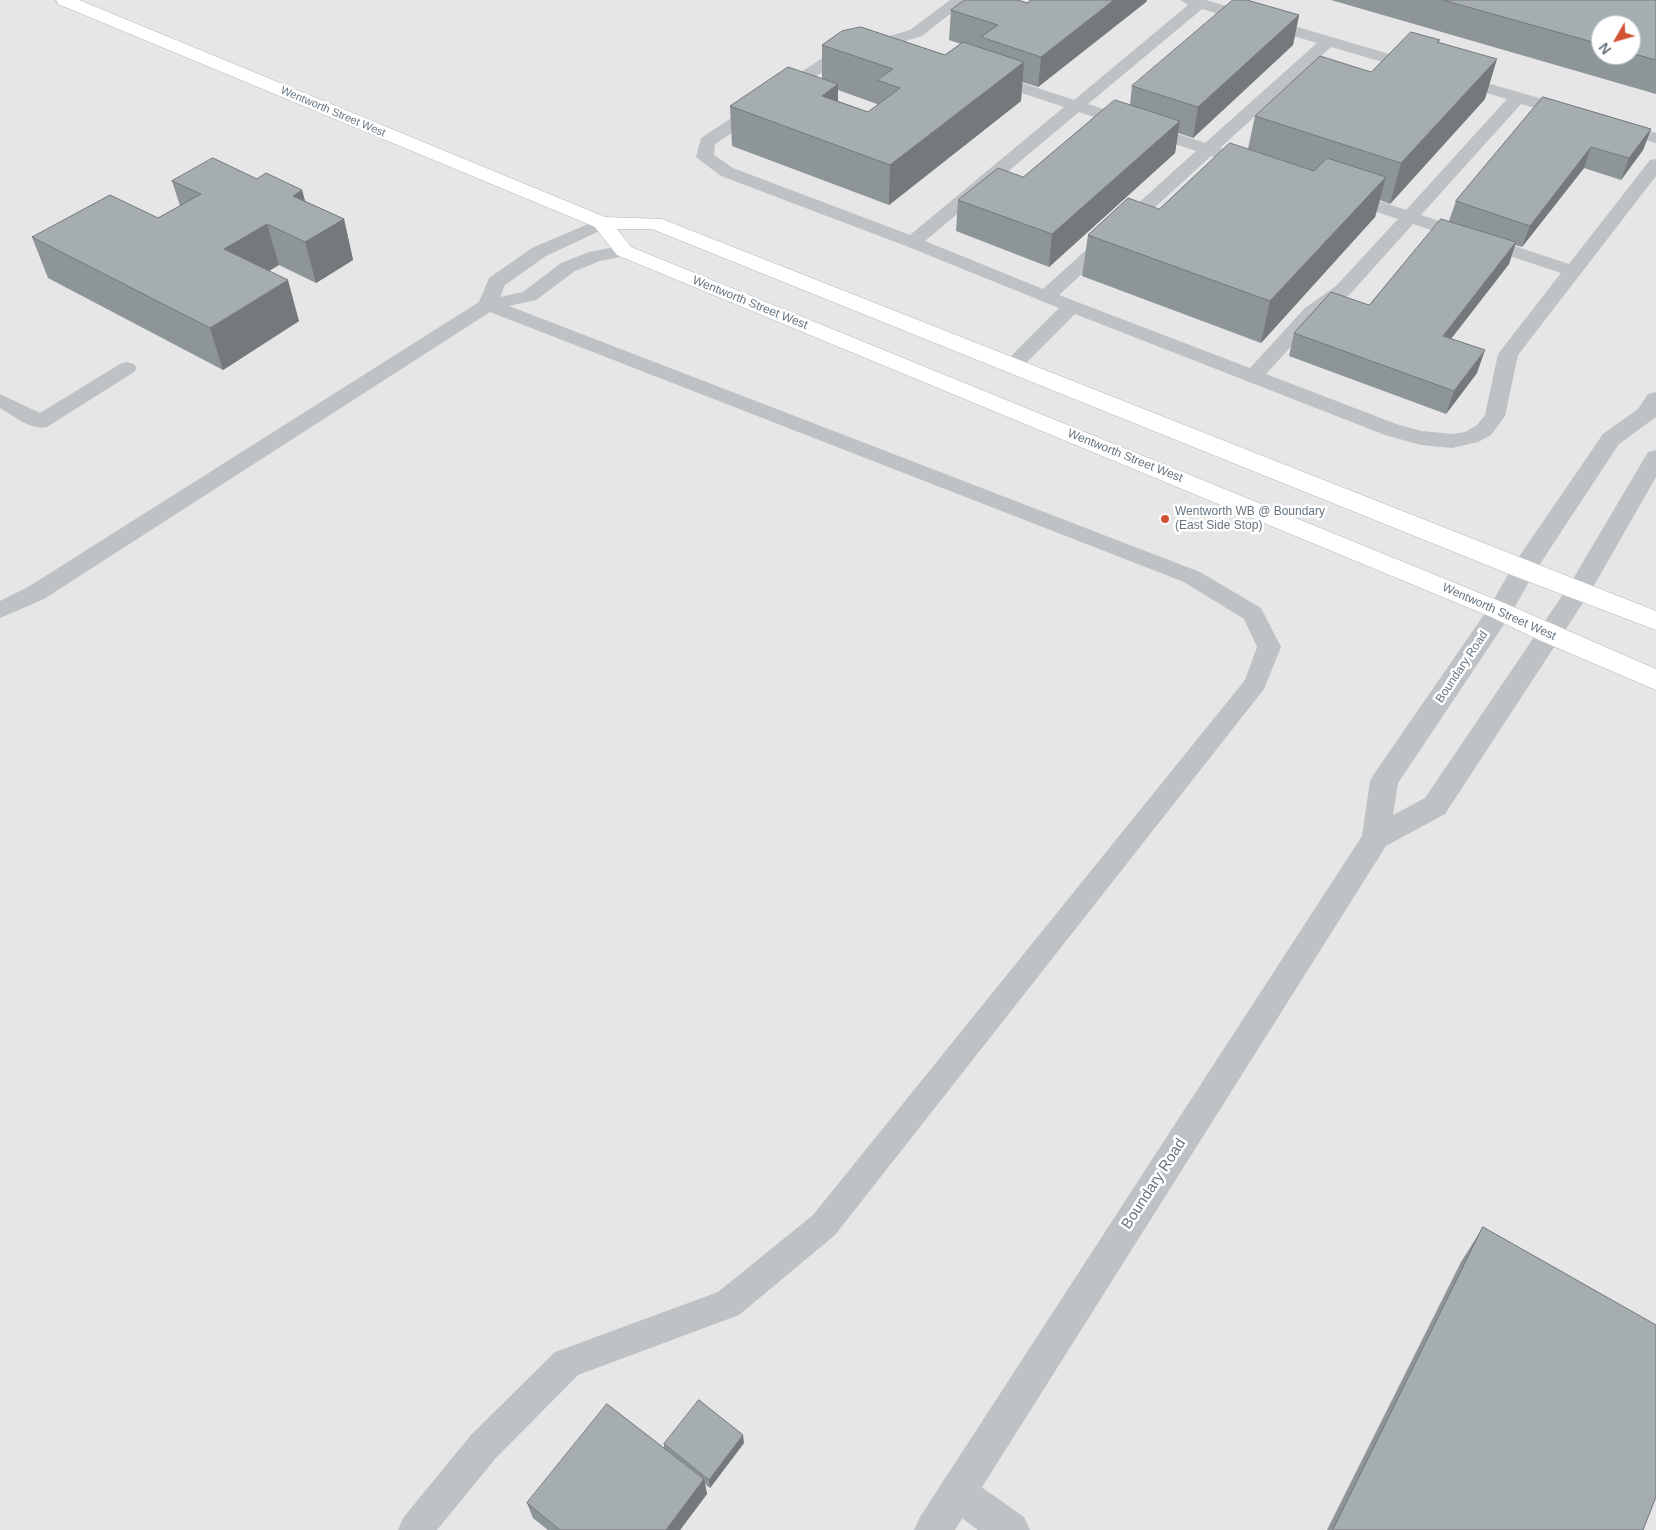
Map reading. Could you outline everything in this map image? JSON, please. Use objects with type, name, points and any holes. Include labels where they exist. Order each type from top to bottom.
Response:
[{"type":"main road","name":"Wentworth Street West","points":[[64,0],[602,223],[655,223],[1523,570],[1578,589],[1656,621]]},
{"type":"main road","name":"Wentworth Street West","points":[[602,223],[624,251],[1500,610],[1548,634],[1656,680]]},
{"type":"street","name":"Boundary Road","points":[[1376,838],[1436,806],[1578,589],[1656,457],[1651,407]]},
{"type":"street","name":"Boundary Road","points":[[933,1530],[1376,838],[1384,781],[1500,610],[1523,570],[1611,439],[1651,407]]},
{"type":"street","points":[[957,1492],[1011,1530]]},
{"type":"lane","points":[[960,0],[916,33],[832,58],[707,142],[704,157],[727,172],[912,242],[1046,297],[1392,430],[1421,438],[1452,441],[1471,437],[1484,430],[1495,416],[1508,354],[1656,164]]},
{"type":"lane","points":[[912,242],[1078,107],[1194,2],[1656,138]]},
{"type":"lane","points":[[1046,297],[1328,41]]},
{"type":"lane","points":[[883,42],[911,52]]},
{"type":"lane","points":[[976,73],[1236,159]]},
{"type":"lane","points":[[1253,376],[1312,312],[1343,290],[1518,97]]},
{"type":"lane","points":[[1327,190],[1572,271]]},
{"type":"lane","points":[[488,304],[496,282],[539,252],[602,223]]},
{"type":"lane","points":[[0,610],[44,588],[488,304],[529,296],[568,267],[596,256],[624,251]]},
{"type":"lane","points":[[415,1530],[484,1447],[567,1363],[728,1304],[824,1225],[1256,683],[1269,647],[1254,614],[1192,577],[488,304]]},
{"type":"lane","points":[[1013,365],[1072,306]]},
{"type":"lane","points":[[0,400],[40,422],[127,368]]},
{"type":"shaded area","points":[[0,0],[1656,0],[1656,1530],[0,1530]]},
{"type":"building","points":[[965,0],[1018,0],[1027,3],[1031,0],[1114,0],[1041,57],[981,37],[998,25],[951,10]]},
{"type":"building","points":[[1233,0],[1247,0],[1299,15],[1198,107],[1132,86]]},
{"type":"building","points":[[1443,0],[1656,0],[1656,60],[1641,56],[1641,15],[1591,15],[1591,41]]},
{"type":"building","points":[[861,27],[945,55],[963,42],[1024,62],[890,165],[730,106],[788,67],[838,84],[822,96],[868,112],[900,88],[877,80],[893,69],[822,45],[842,31]]},
{"type":"building","points":[[1411,32],[1440,40],[1437,42],[1497,59],[1401,163],[1255,116],[1320,56],[1371,72]]},
{"type":"building","points":[[1543,97],[1651,129],[1629,158],[1591,147],[1530,226],[1456,201]]},
{"type":"building","points":[[1115,100],[1180,121],[1052,234],[958,200],[998,168],[1023,177]]},
{"type":"building","points":[[1230,143],[1314,171],[1327,158],[1386,177],[1270,301],[1088,235],[1128,198],[1159,209]]},
{"type":"building","points":[[213,158],[257,179],[266,173],[302,190],[293,196],[344,219],[305,242],[267,224],[224,249],[288,280],[210,328],[32,237],[110,195],[158,218],[201,194],[172,181]]},
{"type":"building","points":[[1441,219],[1516,242],[1443,336],[1485,350],[1454,391],[1294,333],[1331,292],[1369,305]]},
{"type":"building","points":[[1483,1227],[1656,1325],[1656,1497],[1643,1530],[1333,1530]]},
{"type":"building","points":[[699,1400],[743,1435],[709,1480],[664,1444]]},
{"type":"building","points":[[607,1404],[704,1479],[666,1530],[560,1530],[527,1503]]},
{"type":"place","name":"Wentworth WB @ Boundary (East Side Stop)","points":[[1165,519]]}]
